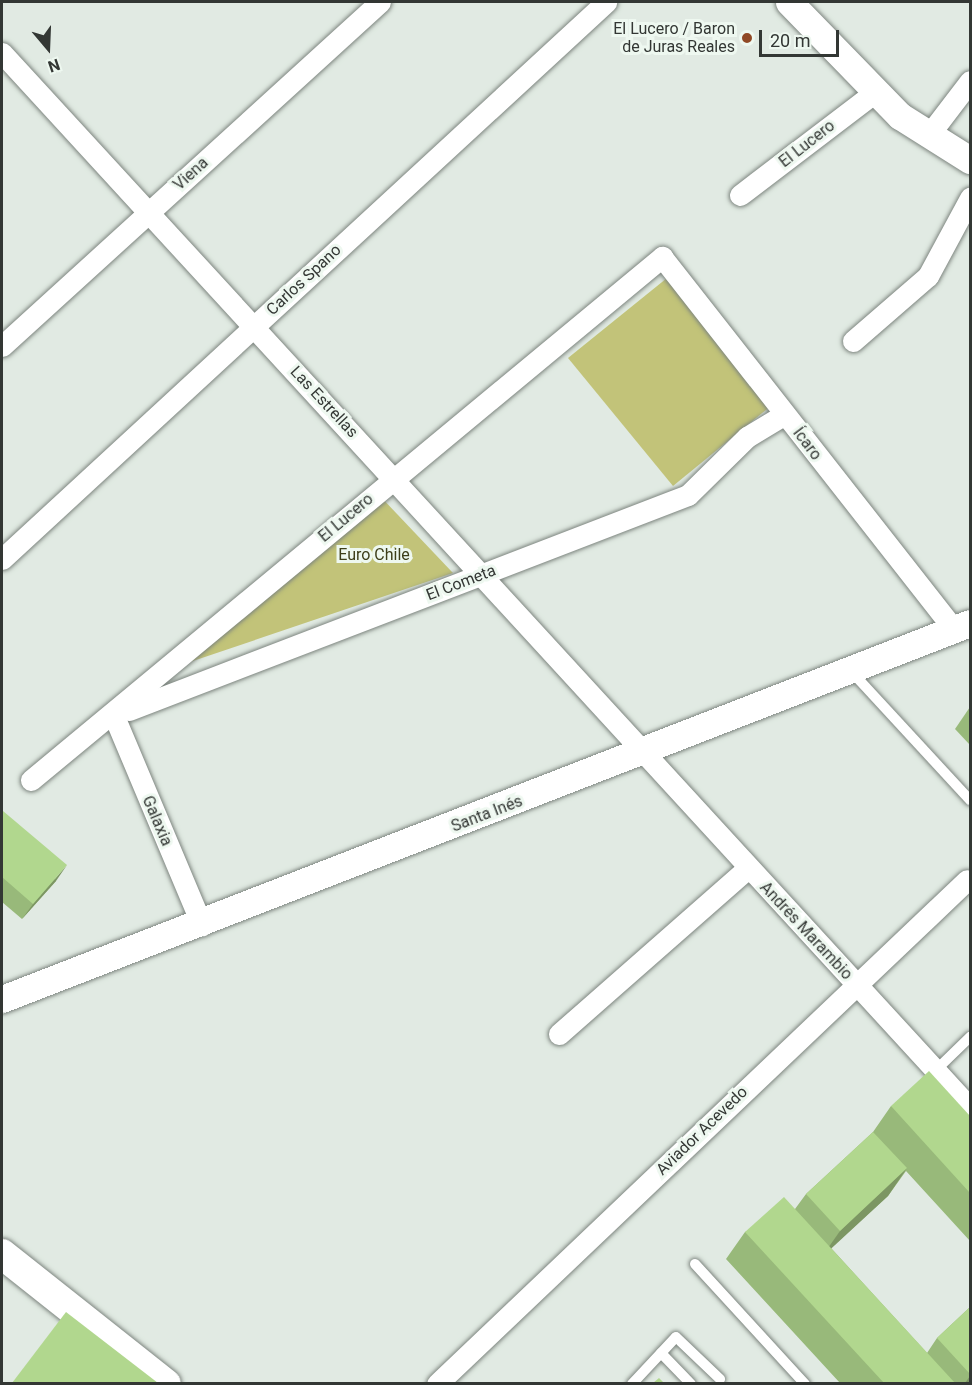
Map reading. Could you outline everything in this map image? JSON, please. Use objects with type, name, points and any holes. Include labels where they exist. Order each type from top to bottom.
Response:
[{"type":"main road","points":[[2,1254],[166,1383]]},
{"type":"street","name":"Viena","points":[[2,346],[380,2]]},
{"type":"street","name":"Carlos Spano","points":[[2,559],[606,2]]},
{"type":"street","points":[[789,2],[874,93],[928,136],[970,160]]},
{"type":"street","name":"Las Estrellas","points":[[2,53],[393,478],[642,754]]},
{"type":"street","points":[[928,136],[970,81]]},
{"type":"street","name":"El Lucero","points":[[741,195],[874,93]]},
{"type":"street","points":[[852,341],[928,276],[970,198]]},
{"type":"street","name":"El Lucero","points":[[31,780],[114,716],[393,478],[662,257]]},
{"type":"street","name":"Ícaro","points":[[662,257],[785,414],[962,626]]},
{"type":"street","name":"El Cometa","points":[[114,716],[688,495],[747,437],[785,414]]},
{"type":"street","name":"Santa Inés","points":[[2,999],[202,925],[642,754],[962,626]]},
{"type":"street","name":"Galaxia","points":[[114,716],[202,925]]},
{"type":"street","name":"Andrés Marambio","points":[[642,754],[970,1108]]},
{"type":"street","points":[[559,1034],[748,868]]},
{"type":"street","name":"Aviador Acevedo","points":[[437,1383],[967,880]]},
{"type":"lane","points":[[851,670],[970,800]]},
{"type":"lane","points":[[935,1071],[970,1037]]},
{"type":"lane","points":[[695,1264],[805,1383]]},
{"type":"lane","points":[[632,1383],[676,1337],[720,1379]]},
{"type":"lane","points":[[661,1353],[691,1383]]},
{"type":"green space","points":[[667,278],[772,405],[673,486],[568,358]]},
{"type":"green space","name":"Euro Chile","points":[[379,495],[453,573],[184,664]]},
{"type":"building","points":[[3,811],[67,865],[33,904],[2,877]]},
{"type":"building","points":[[929,1071],[970,1116],[970,1193],[891,1106]]},
{"type":"building","points":[[873,1132],[907,1168],[840,1231],[806,1194]]},
{"type":"building","points":[[784,1197],[955,1383],[884,1383],[745,1232]]},
{"type":"building","points":[[970,1307],[970,1374],[937,1338]]},
{"type":"building","points":[[66,1312],[158,1383],[12,1383]]},
{"type":"building","points":[[659,1378],[664,1383],[653,1383]]},
{"type":"place","name":"El Lucero / Baron de Juras Reales","points":[[747,38]]}]
